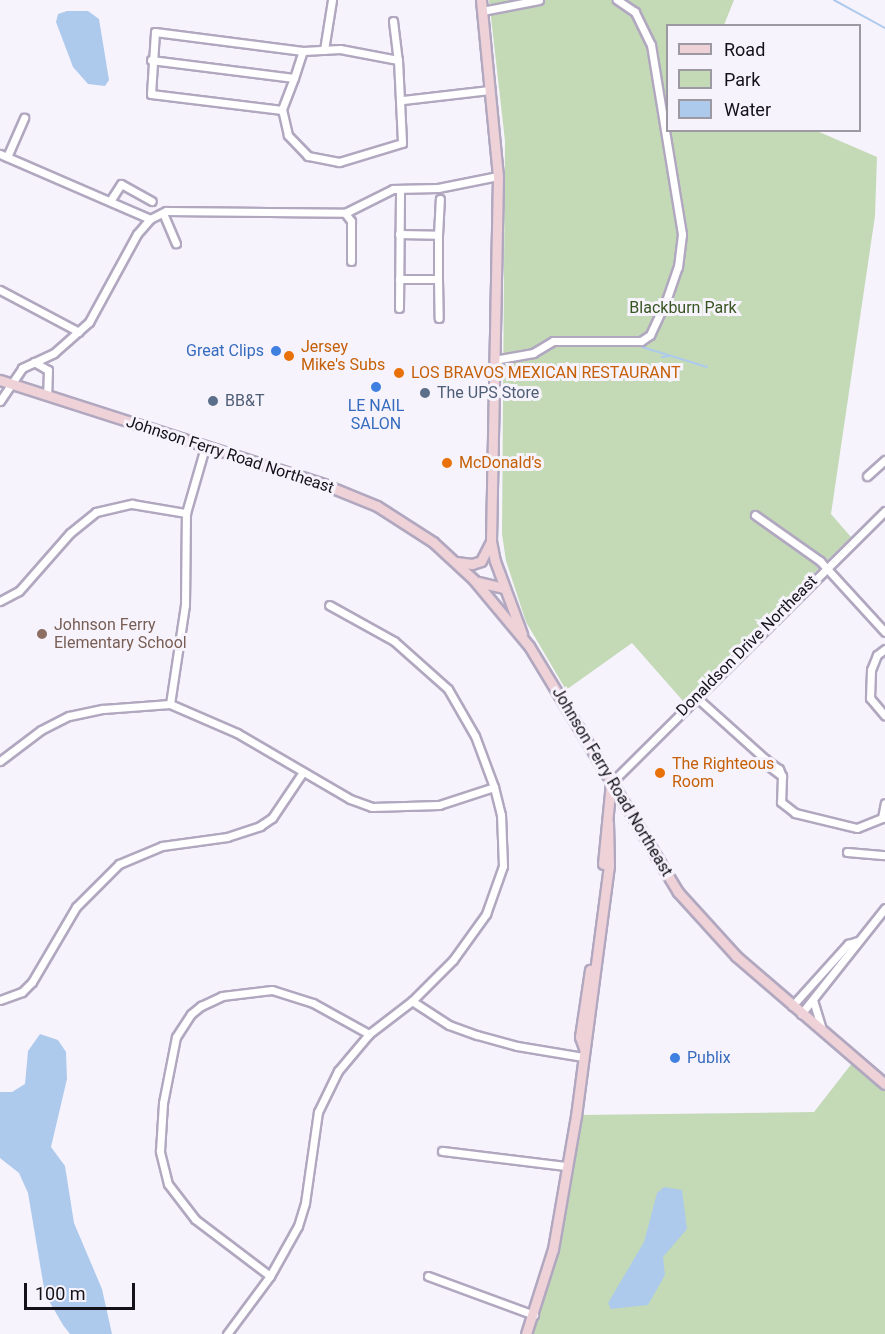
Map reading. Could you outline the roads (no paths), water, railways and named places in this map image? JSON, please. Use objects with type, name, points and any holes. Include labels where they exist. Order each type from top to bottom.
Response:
[{"type":"main road","points":[[481,0],[498,176],[491,541],[504,588],[529,646]]},
{"type":"main road","name":"Johnson Ferry Road Northeast","points":[[0,380],[205,447],[254,460],[377,506],[406,522],[456,562],[474,580],[529,646],[678,892],[736,956],[885,1084]]},
{"type":"main road","points":[[456,562],[472,564],[482,561],[491,541]]},
{"type":"main road","points":[[474,580],[485,587],[504,588]]},
{"type":"main road","points":[[526,1334],[534,1315],[553,1250],[566,1166],[583,1052],[580,1037],[611,783]]},
{"type":"street","points":[[324,50],[332,0]]},
{"type":"street","points":[[482,11],[539,0]]},
{"type":"street","points":[[494,360],[533,353],[553,341],[641,341],[650,335],[678,267],[682,234],[651,45],[635,12],[617,0]]},
{"type":"street","points":[[303,51],[282,110],[288,135],[308,156],[339,162],[402,143],[403,100],[393,21]]},
{"type":"street","points":[[282,110],[151,94],[151,60],[155,32],[303,51],[324,50],[399,60]]},
{"type":"street","points":[[151,60],[294,78]]},
{"type":"street","points":[[403,100],[489,90]]},
{"type":"street","points":[[24,118],[3,155],[150,219]]},
{"type":"street","points":[[0,401],[22,368],[54,353],[89,322],[137,234],[150,219],[163,213],[345,213],[374,196],[400,189],[438,188],[498,176]]},
{"type":"street","points":[[110,201],[121,184],[152,201]]},
{"type":"street","points":[[399,308],[400,189]]},
{"type":"street","points":[[439,318],[440,199]]},
{"type":"street","points":[[163,213],[176,243]]},
{"type":"street","points":[[345,213],[351,221],[351,261]]},
{"type":"street","points":[[399,234],[438,235]]},
{"type":"street","points":[[399,279],[438,279]]},
{"type":"street","points":[[0,290],[79,332]]},
{"type":"street","points":[[47,395],[50,386],[48,370],[54,353]]},
{"type":"street","points":[[34,362],[48,370]]},
{"type":"street","points":[[170,704],[185,605],[186,513],[205,447]]},
{"type":"street","points":[[867,476],[885,460]]},
{"type":"street","points":[[0,601],[19,591],[70,533],[96,512],[132,504],[186,513]]},
{"type":"street","name":"Donaldson Drive Northeast","points":[[611,783],[826,566],[885,511]]},
{"type":"street","points":[[755,515],[826,566],[885,632]]},
{"type":"street","points":[[227,1334],[270,1276],[298,1226],[305,1203],[318,1112],[326,1092],[350,1054],[369,1034],[412,1001],[469,940],[498,886],[503,840],[494,787],[475,736],[448,689],[394,640],[329,605]]},
{"type":"street","points":[[885,649],[871,669],[870,698],[885,717]]},
{"type":"street","points":[[696,697],[782,776],[781,802],[795,813],[857,828],[882,818],[885,803]]},
{"type":"street","points":[[0,761],[40,730],[69,716],[103,709],[170,704],[237,733],[350,799],[393,808],[439,805],[494,787]]},
{"type":"street","points":[[0,1000],[22,992],[32,982],[76,907],[119,864],[162,846],[227,837],[260,826],[272,818],[303,772]]},
{"type":"street","points":[[847,852],[885,855]]},
{"type":"street","points":[[801,1014],[855,950],[857,941],[885,908]]},
{"type":"street","points":[[792,1006],[848,944],[857,941]]},
{"type":"street","points":[[270,1276],[195,1219],[168,1184],[160,1151],[163,1103],[176,1037],[191,1014],[212,1000],[222,996],[272,990],[314,1003],[369,1034]]},
{"type":"street","points":[[813,999],[823,1032]]},
{"type":"street","points":[[412,1001],[449,1025],[477,1035],[583,1052]]},
{"type":"street","points":[[442,1151],[566,1166]]},
{"type":"street","points":[[428,1276],[534,1315]]},
{"type":"water","points":[[67,11],[88,11],[99,19],[109,80],[105,86],[88,84],[73,67],[56,22],[58,14]]},
{"type":"water","points":[[40,1034],[58,1040],[66,1052],[67,1079],[51,1147],[65,1166],[74,1223],[102,1289],[112,1334],[70,1334],[63,1325],[45,1294],[28,1193],[19,1173],[0,1158],[0,1092],[12,1092],[25,1084],[28,1051]]},
{"type":"water","points":[[664,1187],[682,1190],[687,1229],[663,1257],[665,1275],[648,1305],[611,1309],[608,1303],[644,1242],[657,1193]]},
{"type":"waterway","points":[[834,0],[885,28]]},
{"type":"waterway","points":[[642,347],[707,367]]},
{"type":"waterway","points":[[662,357],[669,356]]},
{"type":"place","name":"Great Clips","points":[[276,351]]},
{"type":"place","name":"Jersey Mike's Subs","points":[[289,356]]},
{"type":"place","name":"LOS BRAVOS MEXICAN RESTAURANT","points":[[399,373]]},
{"type":"place","name":"LE NAIL SALON","points":[[376,387]]},
{"type":"place","name":"The UPS Store","points":[[425,393]]},
{"type":"place","name":"BB&T","points":[[213,401]]},
{"type":"place","name":"McDonald's","points":[[447,463]]},
{"type":"place","name":"Johnson Ferry Elementary School","points":[[42,634]]},
{"type":"place","name":"The Righteous Room","points":[[660,773]]},
{"type":"place","name":"Publix","points":[[675,1058]]},
{"type":"park label","name":"Blackburn Park","points":[[683,308]]}]
